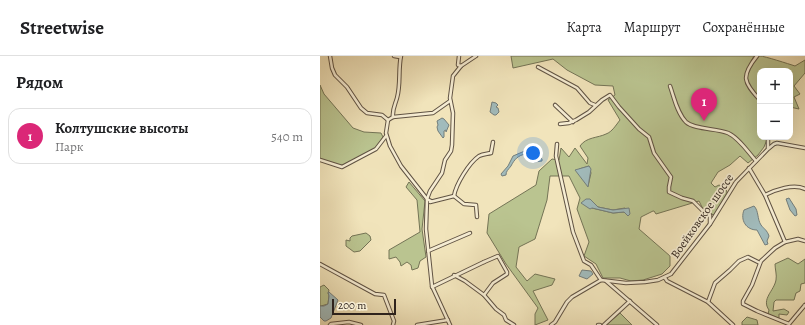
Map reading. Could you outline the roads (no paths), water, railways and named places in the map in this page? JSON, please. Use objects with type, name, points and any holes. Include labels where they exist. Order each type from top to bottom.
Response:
[{"type":"street","points":[[330,56],[332,68],[347,86],[361,108],[367,113],[382,115],[388,120]]},
{"type":"street","points":[[393,117],[393,110],[399,92],[400,57],[394,56]]},
{"type":"street","points":[[459,56],[458,65],[461,66]]},
{"type":"street","points":[[450,325],[432,287],[426,229],[427,199],[430,190],[442,173],[445,160],[451,151],[453,113],[450,101],[453,76],[461,66],[476,56]]},
{"type":"street","points":[[757,56],[749,65],[746,72],[746,82],[748,87],[757,97]]},
{"type":"street","points":[[538,67],[577,88],[590,104],[596,104]]},
{"type":"street","points":[[670,86],[680,112],[687,123],[728,133],[737,140],[756,161]]},
{"type":"street","points":[[560,124],[573,122],[589,112],[596,104],[610,95],[639,129],[649,137],[656,157],[672,177],[669,192],[697,204],[703,211],[710,215],[710,224]]},
{"type":"street","points":[[430,202],[401,166],[387,136],[386,130],[388,120],[393,117],[433,113],[450,101]]},
{"type":"street","points":[[555,105],[573,122]]},
{"type":"street","points":[[320,160],[342,167],[376,149],[387,136]]},
{"type":"street","points":[[768,140],[768,149]]},
{"type":"street","points":[[454,196],[461,176],[477,158],[491,153],[493,142]]},
{"type":"street","points":[[557,144],[556,156],[573,232],[584,261],[591,265],[601,280]]},
{"type":"street","points":[[768,149],[774,144],[805,148]]},
{"type":"street","name":"Воейковское шоссе","points":[[664,278],[671,274],[710,224],[736,182],[768,149]]},
{"type":"street","points":[[749,168],[765,195],[785,242]]},
{"type":"street","points":[[765,195],[781,189],[798,187],[805,189]]},
{"type":"street","points":[[427,205],[430,202],[454,196]]},
{"type":"street","points":[[454,196],[464,204],[476,205],[477,217]]},
{"type":"street","points":[[428,252],[470,233]]},
{"type":"street","points":[[805,241],[798,239],[785,242],[775,248],[760,263],[752,285],[743,301],[743,304],[789,325],[805,305]]},
{"type":"street","points":[[432,287],[454,275],[498,256],[507,274],[493,283],[484,295]]},
{"type":"street","points":[[708,302],[715,283],[739,261],[748,257],[760,263]]},
{"type":"street","points":[[320,264],[375,294],[384,295],[394,321],[393,325]]},
{"type":"street","points":[[454,275],[484,295],[496,309],[504,315],[506,320],[514,325]]},
{"type":"street","points":[[551,325],[555,322],[567,302],[572,297],[601,280],[636,283],[664,278],[679,288],[708,302],[733,325]]},
{"type":"street","points":[[606,280],[657,325]]},
{"type":"street","points":[[604,325],[630,301]]},
{"type":"street","points":[[416,325],[448,320]]},
{"type":"street","points":[[330,325],[350,322],[361,325]]},
{"type":"water","points":[[492,102],[498,105],[496,107],[498,108],[499,112],[496,115],[490,112]]},
{"type":"water","points":[[442,118],[449,125],[446,132],[446,130],[444,131],[443,138],[437,127],[437,121]]},
{"type":"water","points":[[527,150],[535,151],[542,161],[534,162],[526,154],[521,155],[513,162],[506,175],[502,176],[501,174],[508,166],[513,156]]},
{"type":"water","points":[[589,166],[591,169],[588,187],[575,170]]},
{"type":"water","points":[[789,198],[796,209],[797,215],[795,216],[790,210],[786,199]]},
{"type":"water","points":[[586,199],[590,199],[598,207],[613,210],[629,208],[630,214],[628,216],[624,212],[613,213],[592,208],[590,209],[581,203]]},
{"type":"water","points":[[754,206],[757,210],[761,225],[769,236],[767,241],[768,244],[765,245],[757,230],[753,230],[743,221],[744,210]]},
{"type":"water","points":[[582,270],[591,271],[593,274],[587,279],[579,276]]},
{"type":"water","points":[[328,292],[338,300],[331,318],[324,321],[320,317],[320,306],[328,304]]},
{"type":"place","name":"Колтушские высоты","points":[[704,121]]}]
